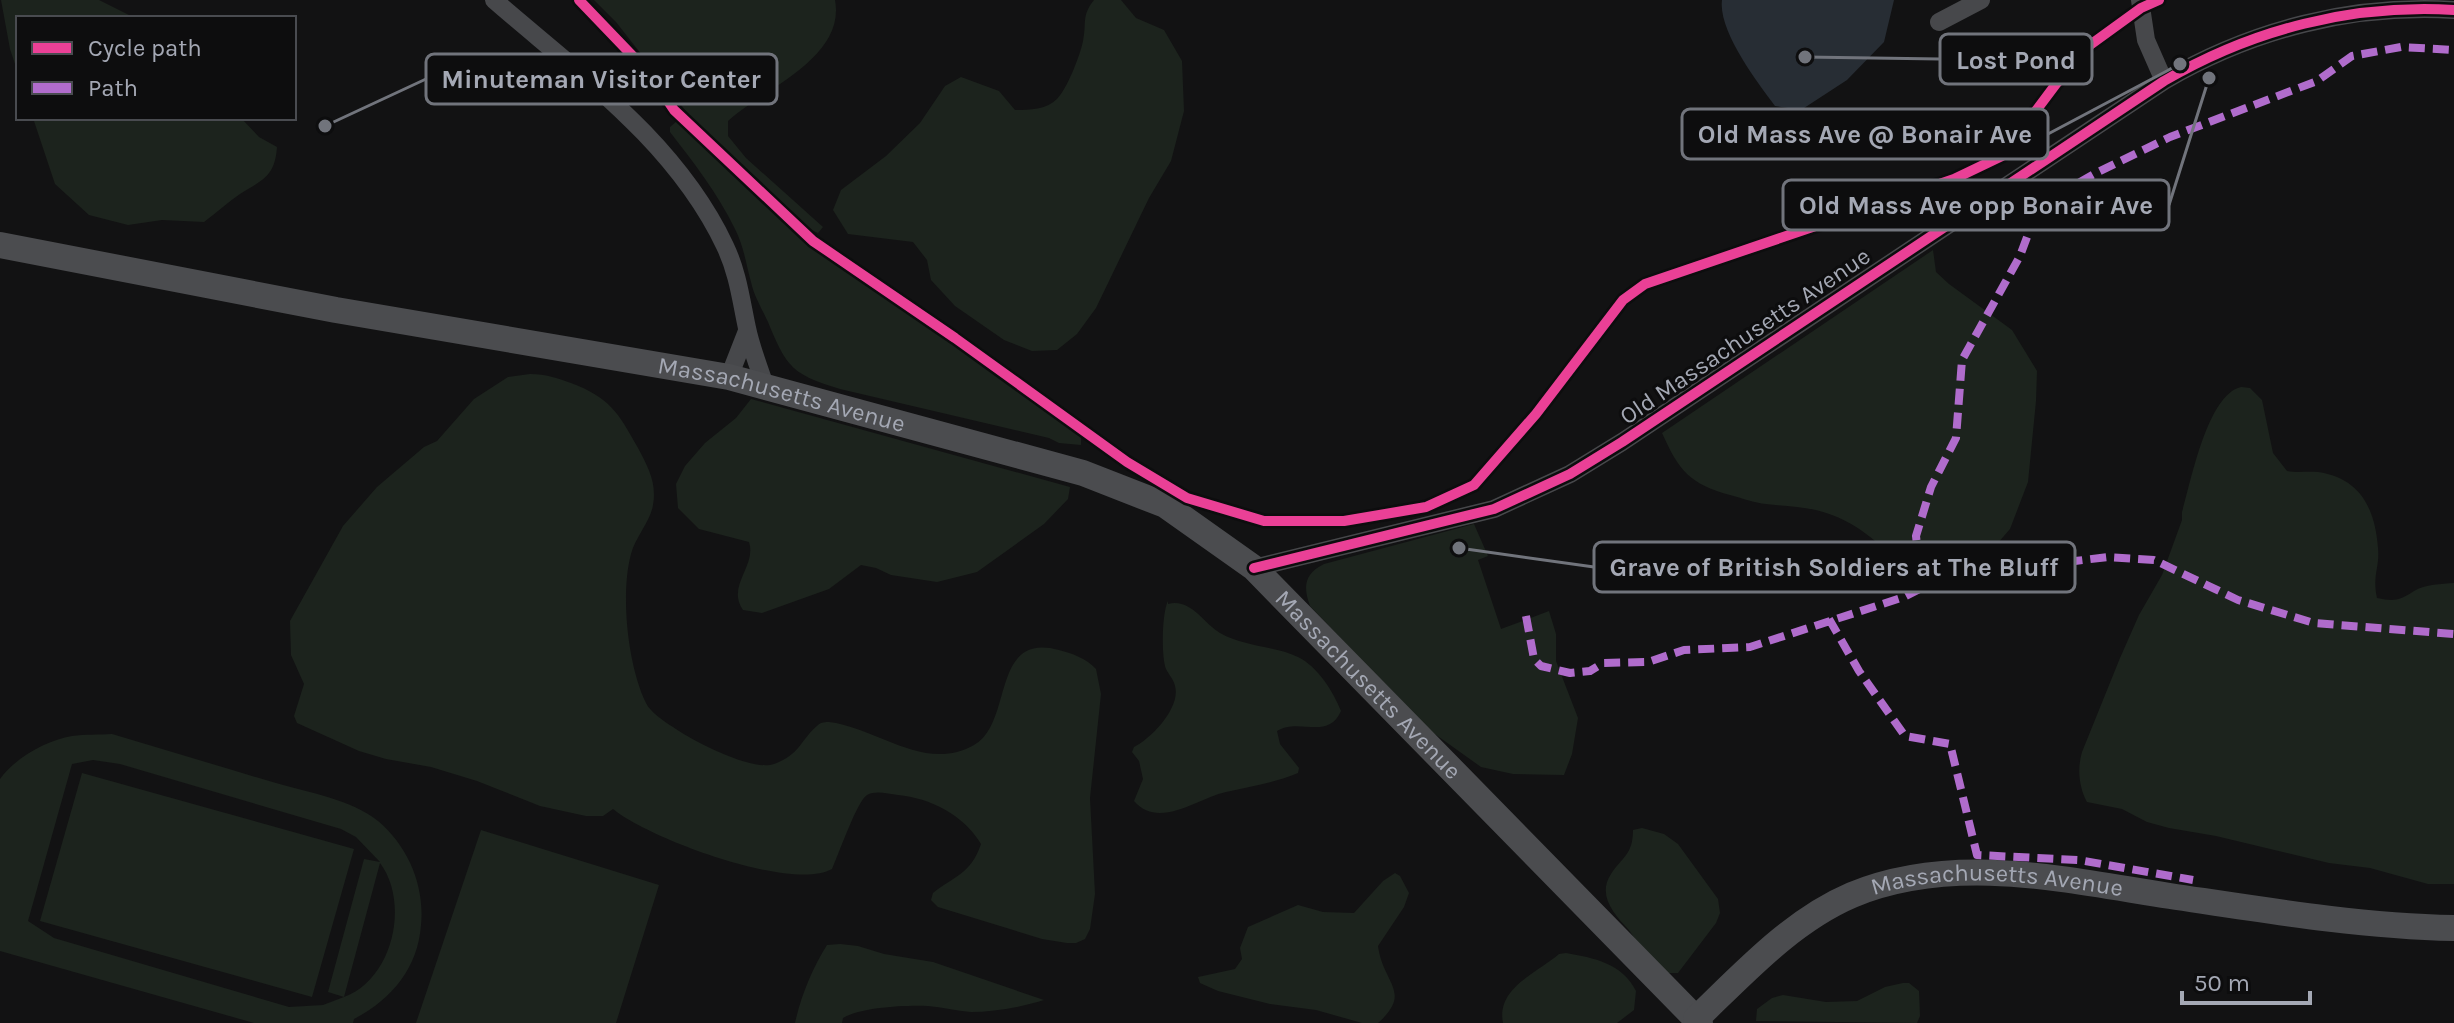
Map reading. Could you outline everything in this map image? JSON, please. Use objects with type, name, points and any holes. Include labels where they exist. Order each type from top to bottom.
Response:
[{"type":"main road","name":"Massachusetts Avenue","points":[[0,245],[321,308],[729,377],[1106,481],[1165,505],[1254,568],[1694,1022],[1776,943],[1828,907],[1877,887],[1944,873],[1980,872],[2064,880],[2371,924],[2454,928]]},
{"type":"street","points":[[494,0],[643,130],[689,182],[726,247],[738,276],[747,331],[765,386]]},
{"type":"street","points":[[1939,22],[1981,0]]},
{"type":"street","points":[[2140,0],[2146,40],[2164,81]]},
{"type":"street","name":"Old Massachusetts Avenue","points":[[1254,568],[1494,509],[1570,474],[2164,81],[2230,48],[2318,19],[2389,10],[2454,10]]},
{"type":"street","points":[[729,377],[747,331]]},
{"type":"shaded area","points":[[1,0],[99,0],[131,16],[16,16],[16,67]]},
{"type":"shaded area","points":[[594,0],[835,0],[835,21],[828,39],[815,55],[728,121],[728,136],[746,158],[823,227],[818,233],[803,226],[782,208],[755,177],[696,124],[616,22]]},
{"type":"shaded area","points":[[1094,0],[1121,0],[1136,18],[1164,30],[1182,61],[1184,111],[1171,161],[1149,198],[1096,308],[1077,334],[1057,350],[1032,351],[1004,340],[955,306],[931,280],[927,260],[913,242],[848,234],[833,210],[841,190],[886,156],[920,123],[945,86],[961,77],[999,91],[1015,110],[1037,109],[1053,103],[1065,88],[1076,63],[1086,15]]},
{"type":"shaded area","points":[[1722,0],[1894,0],[1884,42],[1847,80],[1801,110],[1775,106],[1759,84],[1732,41],[1722,12]]},
{"type":"shaded area","points":[[34,120],[243,120],[259,137],[277,147],[273,165],[266,176],[204,222],[162,220],[128,225],[89,215],[55,184]]},
{"type":"shaded area","points":[[677,121],[683,122],[706,149],[806,241],[1063,422],[1081,436],[1081,445],[1059,443],[1049,438],[840,389],[811,379],[793,367],[781,350],[756,297],[741,242],[728,216],[670,132],[670,127]]},
{"type":"shaded area","points":[[1933,250],[1936,272],[2012,330],[2037,371],[2028,482],[2010,529],[1997,544],[1959,556],[1927,574],[1914,576],[1876,542],[1844,520],[1815,510],[1757,503],[1716,491],[1687,474],[1662,433]]},
{"type":"shaded area","points":[[530,374],[571,383],[604,401],[625,425],[648,469],[654,489],[653,505],[633,548],[626,589],[630,650],[648,706],[662,720],[693,739],[737,759],[774,764],[795,751],[819,724],[829,722],[920,752],[956,752],[974,745],[986,734],[1012,666],[1022,654],[1037,648],[1059,650],[1084,659],[1096,669],[1101,694],[1090,798],[1095,894],[1090,929],[1085,939],[1067,943],[1042,939],[938,907],[931,900],[933,893],[967,868],[981,844],[956,817],[922,800],[882,793],[867,795],[853,818],[832,869],[812,874],[785,873],[754,868],[687,847],[656,834],[613,809],[603,816],[586,816],[540,806],[431,767],[359,751],[297,723],[294,716],[304,684],[291,655],[290,621],[343,526],[377,487],[424,447],[437,441],[474,399],[508,377]]},
{"type":"shaded area","points":[[2241,387],[2250,388],[2262,400],[2273,453],[2287,471],[2333,475],[2355,488],[2363,497],[2376,533],[2377,598],[2397,599],[2423,587],[2454,583],[2454,884],[2428,884],[2370,868],[2329,863],[2169,828],[2147,822],[2122,809],[2087,802],[2084,796],[2079,771],[2082,752],[2139,615],[2162,575],[2182,520],[2196,461],[2210,422],[2229,393]]},
{"type":"shaded area","points":[[751,399],[1070,487],[1068,499],[1044,524],[977,572],[937,582],[891,575],[861,565],[829,589],[762,613],[743,610],[738,593],[749,559],[749,542],[699,529],[678,508],[676,484],[685,466],[705,443],[736,418]]},
{"type":"shaded area","points":[[1474,524],[1488,556],[1478,560],[1501,629],[1549,611],[1556,634],[1556,661],[1578,718],[1572,754],[1564,775],[1513,774],[1481,767],[1425,727],[1310,606],[1307,582],[1312,572],[1324,564]]},
{"type":"shaded area","points":[[1168,601],[1168,604],[1176,603],[1190,608],[1230,638],[1298,657],[1324,680],[1341,711],[1335,720],[1321,727],[1294,726],[1277,731],[1280,744],[1299,768],[1298,773],[1215,795],[1179,810],[1155,813],[1134,801],[1143,779],[1139,761],[1132,752],[1164,721],[1176,694],[1163,655],[1163,624]]},
{"type":"shaded area","points":[[112,734],[355,807],[389,831],[412,868],[422,910],[419,941],[414,955],[391,992],[354,1019],[353,1023],[254,1023],[0,951],[0,779],[23,757],[52,741],[72,736]],"holes":[[[93,760],[120,764],[341,829],[356,837],[380,862],[364,859],[328,992],[344,997],[323,1005],[289,1007],[54,938],[28,921],[72,764]],[[380,863],[394,898],[392,938],[375,974],[361,988],[344,997]]]},
{"type":"shaded area","points":[[82,773],[354,849],[312,997],[40,921]]},
{"type":"shaded area","points":[[1642,828],[1664,834],[1678,844],[1718,899],[1720,913],[1716,923],[1678,973],[1666,973],[1646,953],[1613,911],[1607,897],[1607,882],[1629,850],[1633,830]]},
{"type":"shaded area","points":[[481,830],[659,885],[616,1023],[416,1023]]},
{"type":"shaded area","points":[[1395,873],[1409,893],[1404,907],[1378,946],[1395,995],[1388,1012],[1378,1023],[1362,1023],[1316,1010],[1270,1004],[1218,991],[1200,983],[1198,977],[1235,969],[1242,959],[1240,948],[1248,927],[1298,905],[1323,912],[1354,913],[1383,881]]},
{"type":"shaded area","points":[[840,944],[933,962],[1044,1000],[980,1012],[928,1006],[884,1008],[851,1014],[843,1018],[842,1023],[795,1023],[808,983],[827,945]]},
{"type":"shaded area","points":[[1559,954],[1606,963],[1623,974],[1636,991],[1634,1010],[1617,1023],[1503,1023],[1502,1011],[1506,1000],[1520,982]]},
{"type":"shaded area","points":[[1909,983],[1919,991],[1920,1016],[1917,1023],[1756,1021],[1757,1009],[1772,998],[1783,995],[1826,1002],[1857,1001],[1885,987]]},
{"type":"marked path","points":[[1922,588],[1916,536],[1931,487],[1956,438],[1962,360],[2020,256],[2039,205],[2170,137],[2317,81],[2352,56],[2401,47],[2454,50]]},
{"type":"marked path","points":[[1526,616],[1534,659],[1541,666],[1570,673],[1590,671],[1603,663],[1648,662],[1684,650],[1750,647],[1904,597],[1956,570],[2040,557],[2075,561],[2108,557],[2154,560],[2238,600],[2314,623],[2454,634]]},
{"type":"marked path","points":[[1829,619],[1859,671],[1905,736],[1950,744],[1977,855],[2079,860],[2193,880]]},
{"type":"cycle path","points":[[579,0],[649,73],[674,110],[813,241],[955,338],[1127,462],[1187,498],[1264,521],[1344,521],[1426,507],[1474,485],[1536,414],[1623,300],[1645,284],[1954,179],[2002,156],[2056,84],[2090,45],[2141,8],[2159,0]]},
{"type":"cycle path","points":[[1254,568],[1494,509],[1570,474],[2164,81],[2198,63],[2268,34],[2341,16],[2378,11],[2454,10]]},
{"type":"place","name":"Lost Pond","points":[[1805,57]]},
{"type":"place","name":"Old Mass Ave @ Bonair Ave","points":[[2180,64]]},
{"type":"place","name":"Old Mass Ave opp Bonair Ave","points":[[2209,78]]},
{"type":"place","name":"Minuteman Visitor Center","points":[[325,126]]},
{"type":"place","name":"Grave of British Soldiers at The Bluff","points":[[1459,548]]}]
